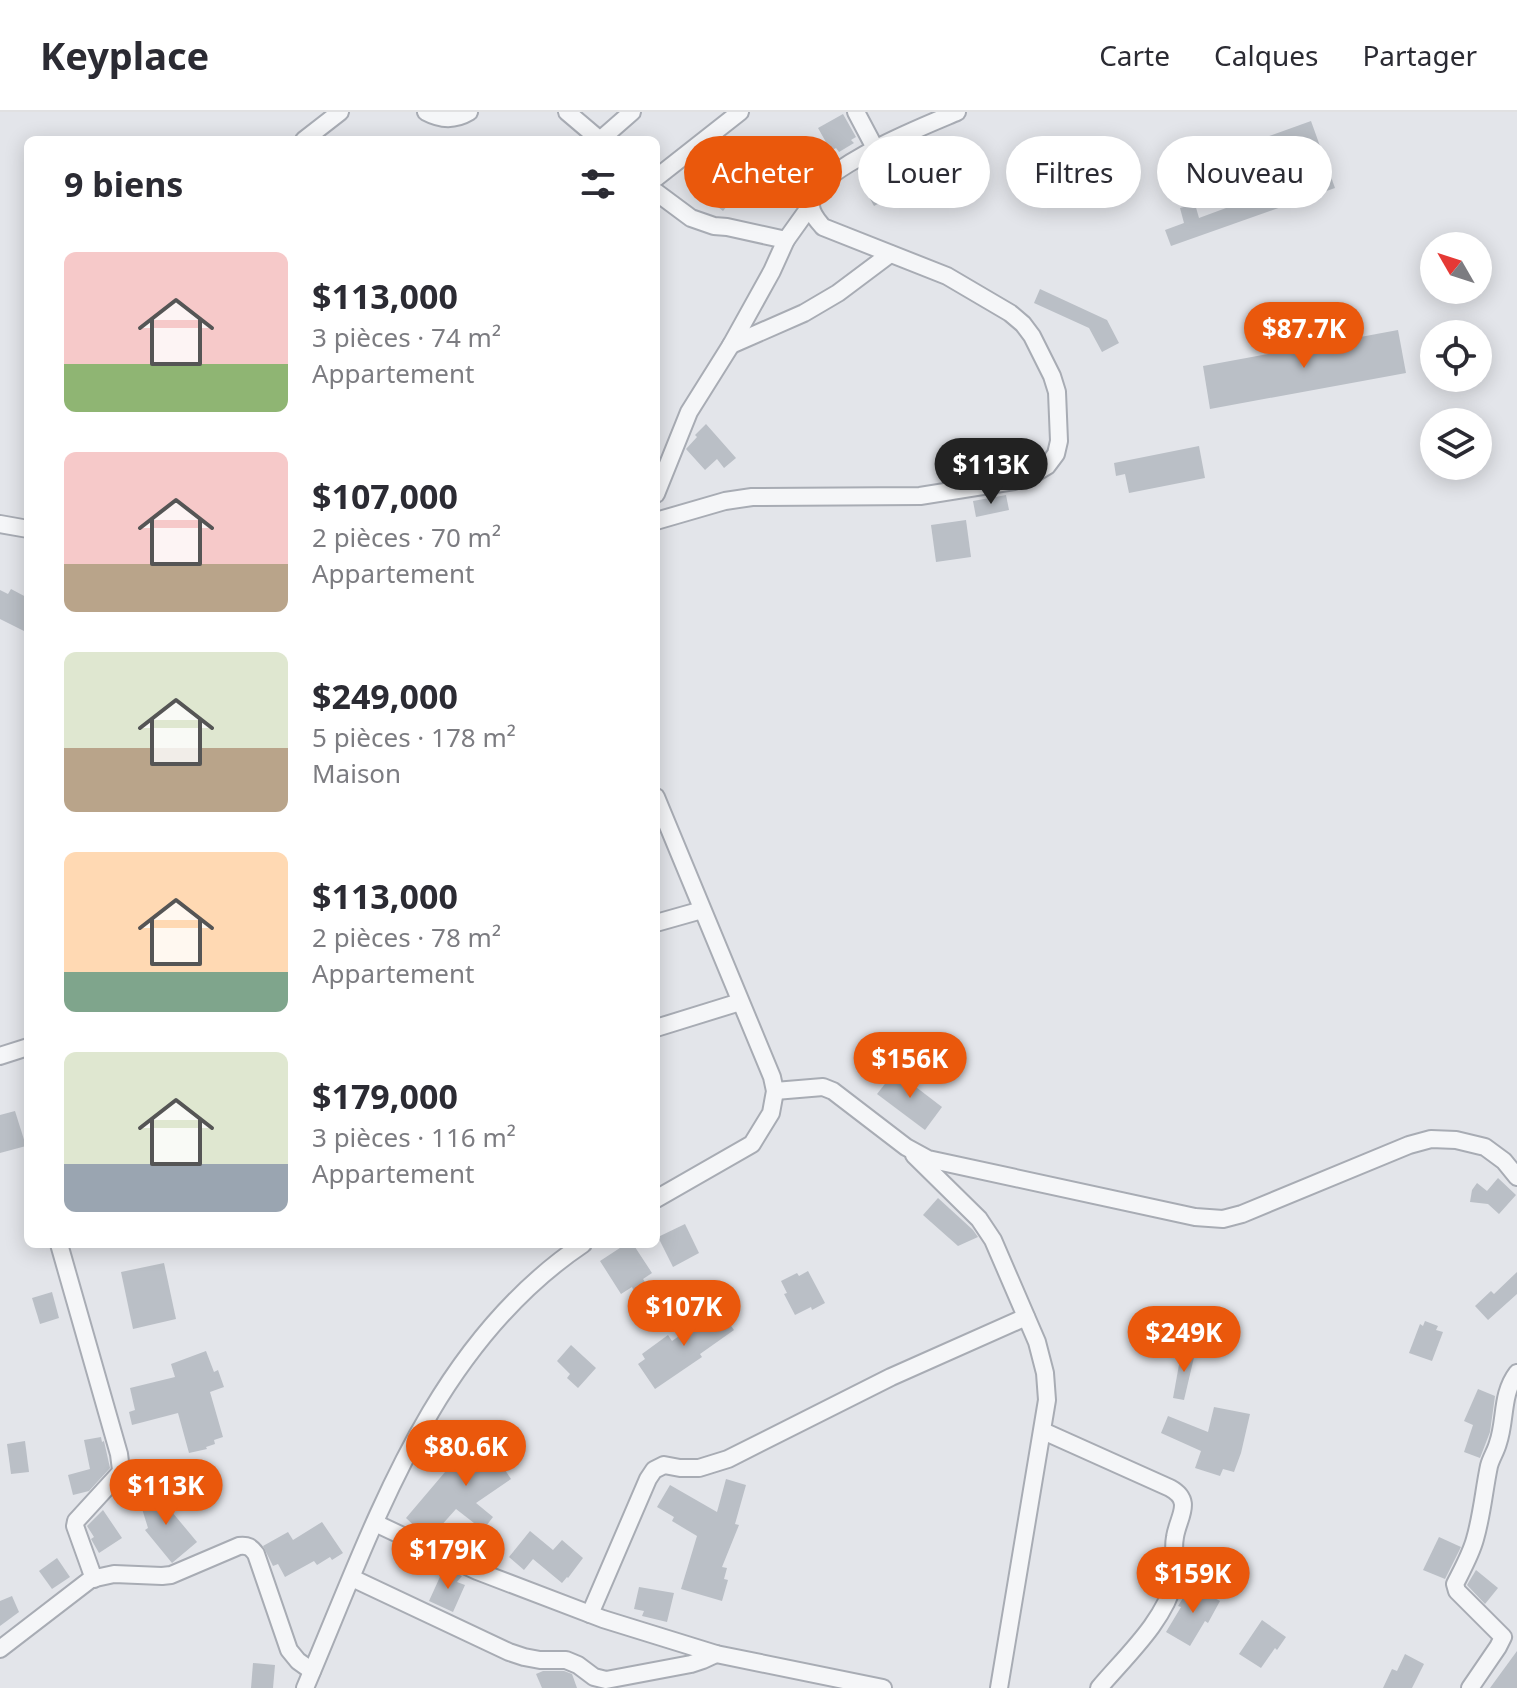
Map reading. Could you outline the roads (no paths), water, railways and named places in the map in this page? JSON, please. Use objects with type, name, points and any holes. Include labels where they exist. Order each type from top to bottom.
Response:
[{"type":"street","points":[[309,136],[340,112]]},
{"type":"street","points":[[426,112],[450,120],[469,112]]},
{"type":"street","points":[[567,112],[595,136]]},
{"type":"street","points":[[605,136],[632,112]]},
{"type":"street","points":[[660,175],[740,112]]},
{"type":"street","points":[[856,112],[869,136]]},
{"type":"street","points":[[902,136],[957,112]]},
{"type":"street","points":[[660,195],[691,218],[714,226],[786,240]]},
{"type":"street","points":[[660,478],[689,412],[731,345],[786,240],[809,208]]},
{"type":"street","points":[[660,520],[725,501],[752,497],[920,496],[1014,481],[1047,466],[1056,454],[1059,441],[1057,392],[1052,376],[1032,336],[1010,313],[947,276],[823,227],[812,208]]},
{"type":"street","points":[[731,345],[804,313],[838,293],[890,254]]},
{"type":"street","points":[[0,524],[24,528]]},
{"type":"street","points":[[660,807],[772,1077],[775,1091],[771,1113],[752,1144],[660,1197]]},
{"type":"street","points":[[660,922],[702,910]]},
{"type":"street","points":[[660,1027],[740,1002]]},
{"type":"street","points":[[0,1056],[24,1048]]},
{"type":"street","points":[[775,1091],[823,1087],[833,1091],[906,1147],[979,1219],[993,1240],[1037,1342],[1045,1373],[1047,1400],[999,1688]]},
{"type":"street","points":[[906,1147],[928,1159],[1195,1217],[1223,1219],[1431,1139],[1456,1140],[1485,1147],[1504,1161],[1517,1177]]},
{"type":"street","points":[[60,1248],[121,1470],[76,1521],[75,1526],[94,1579]]},
{"type":"street","points":[[305,1688],[401,1464],[442,1394],[478,1340],[554,1263],[577,1248]]},
{"type":"street","points":[[590,1614],[654,1470],[664,1465],[699,1468],[728,1459],[891,1377],[1026,1317]]},
{"type":"street","points":[[1470,1688],[1503,1637],[1457,1591],[1455,1584],[1475,1540],[1489,1466],[1499,1443],[1504,1402],[1517,1373]]},
{"type":"street","points":[[1043,1431],[1170,1488],[1183,1501],[1174,1538],[1174,1580],[1165,1605],[1143,1638],[1099,1688]]},
{"type":"street","points":[[375,1523],[477,1571],[590,1614],[716,1654],[883,1688]]},
{"type":"street","points":[[0,1649],[79,1587],[94,1579],[124,1574],[171,1575],[245,1545],[256,1554],[289,1650],[312,1671]]},
{"type":"street","points":[[352,1578],[509,1652],[540,1660],[566,1660],[599,1680],[691,1664],[716,1654]]}]
